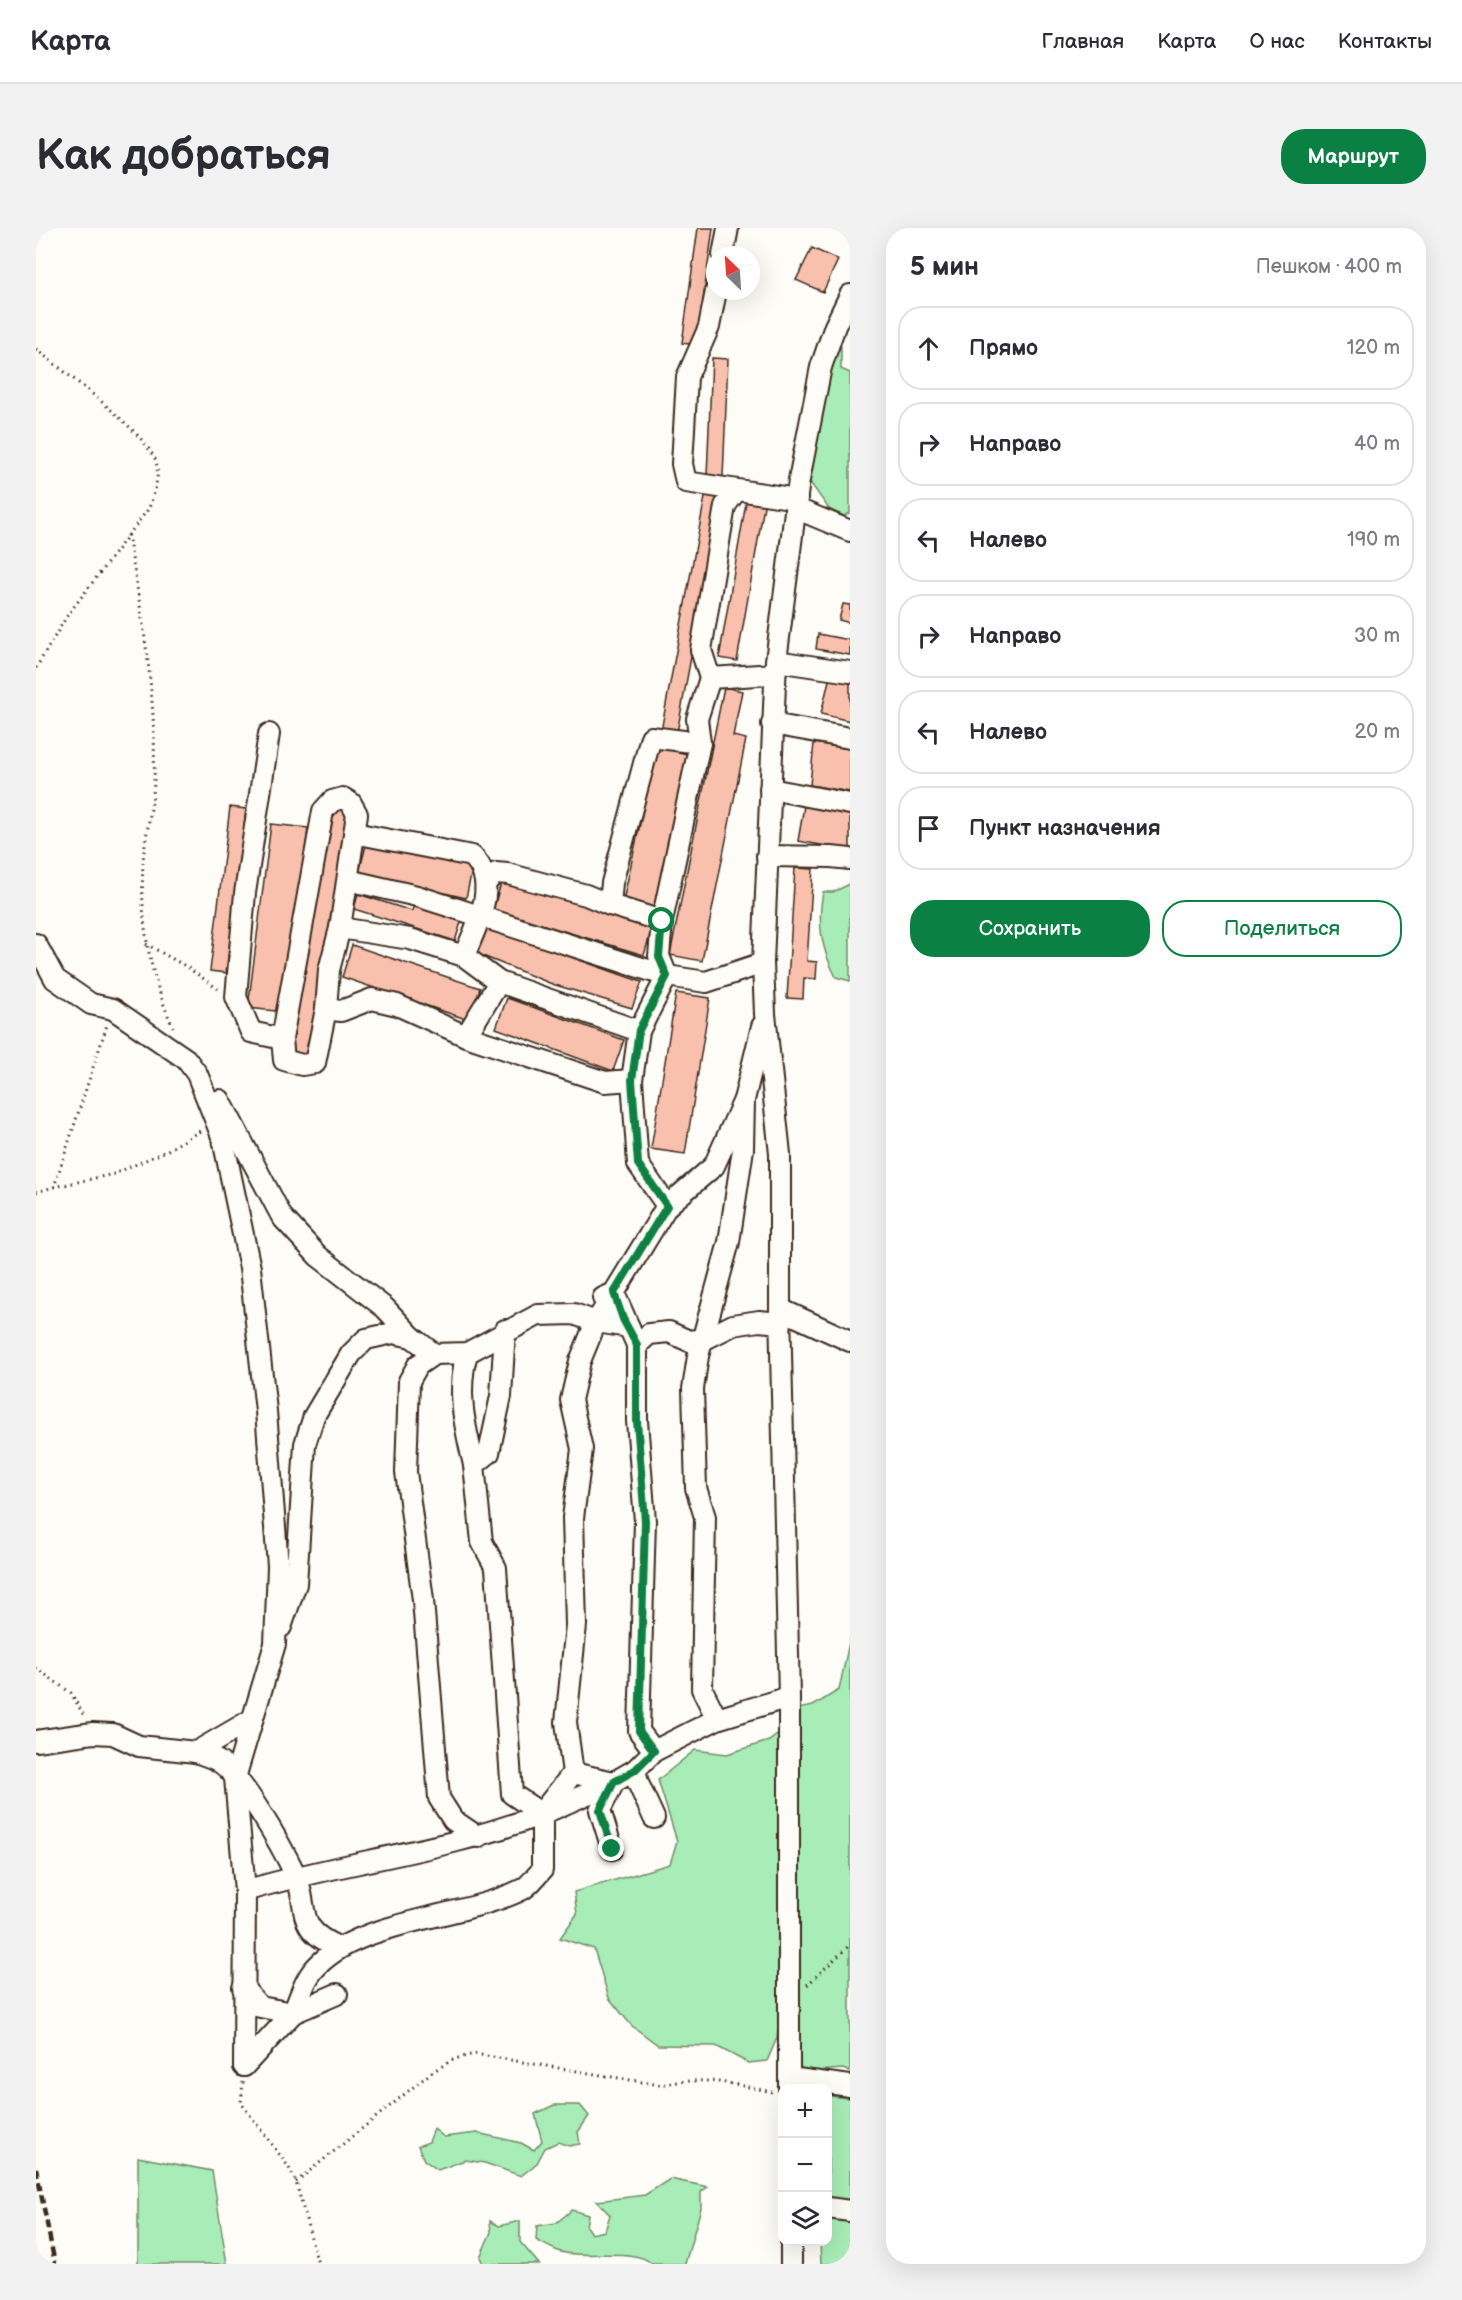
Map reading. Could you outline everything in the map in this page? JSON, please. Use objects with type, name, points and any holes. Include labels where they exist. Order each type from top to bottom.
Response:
[{"type":"street","points":[[725,246],[728,228]]},
{"type":"street","points":[[787,2084],[789,1697],[780,1154],[765,1014],[763,963],[776,667],[796,503],[821,367],[835,326],[850,295]]},
{"type":"street","points":[[714,300],[709,327],[687,376],[682,464],[686,482],[796,503],[850,531]]},
{"type":"street","points":[[667,976],[659,957],[662,921],[700,743],[697,719],[710,678],[702,650],[725,506],[736,491]]},
{"type":"street","points":[[710,678],[776,667],[850,672]]},
{"type":"street","points":[[772,724],[850,738]]},
{"type":"street","points":[[269,734],[244,893],[236,998],[251,1032],[282,1039]]},
{"type":"street","points":[[610,905],[612,883],[651,737],[700,743]]},
{"type":"street","points":[[770,789],[850,804]]},
{"type":"street","points":[[343,798],[351,803],[357,814],[348,880],[340,928],[329,970],[326,1009],[315,1063],[302,1065],[284,1060],[282,1039],[318,833],[323,811],[332,801],[343,798]]},
{"type":"street","points":[[354,833],[472,856],[480,864],[486,882],[480,916],[464,956]]},
{"type":"street","points":[[767,856],[831,856],[850,859]]},
{"type":"street","points":[[486,882],[496,873],[508,874],[586,895],[662,921]]},
{"type":"street","points":[[348,880],[417,896],[667,976],[706,982],[763,963]]},
{"type":"street","points":[[340,928],[410,939],[464,956],[499,982],[639,1030]]},
{"type":"street","points":[[36,944],[55,979],[91,1004],[113,1009],[186,1059],[220,1101],[282,1217],[318,1256],[385,1308],[412,1337],[434,1354]]},
{"type":"street","points":[[667,976],[639,1030],[632,1080],[638,1164],[667,1206]]},
{"type":"street","points":[[466,1036],[499,982]]},
{"type":"street","points":[[326,1009],[341,1011],[372,999],[398,1005],[466,1036],[606,1082],[632,1080]]},
{"type":"street","points":[[244,2066],[293,2013],[311,1972],[338,1947],[433,1915],[480,1905],[525,1888],[542,1870],[542,1814],[573,1773],[566,1722],[576,1625],[573,1518],[582,1449],[571,1400],[580,1360],[596,1322],[667,1206],[714,1166],[744,1100],[765,1014]]},
{"type":"street","points":[[197,1074],[223,1139],[250,1268],[266,1411],[278,1566],[275,1644]]},
{"type":"street","points":[[717,1719],[702,1689],[705,1517],[696,1488],[693,1389],[698,1356],[705,1339],[729,1242],[742,1149],[744,1100]]},
{"type":"street","points":[[574,1314],[614,1293]]},
{"type":"street","points":[[614,1293],[623,1319],[633,1336],[645,1521],[639,1731],[654,1751]]},
{"type":"street","points":[[478,1838],[453,1820],[439,1798],[423,1600],[406,1472],[410,1381],[418,1365],[434,1354],[466,1353],[505,1330],[538,1315],[574,1314],[633,1336],[669,1332],[689,1341],[705,1339],[733,1325],[781,1316],[850,1341]]},
{"type":"street","points":[[474,1465],[489,1453],[501,1396],[505,1330]]},
{"type":"street","points":[[244,2066],[245,1891],[235,1778],[251,1720],[296,1584],[305,1444],[314,1416],[351,1354],[366,1339],[393,1333],[412,1337]]},
{"type":"street","points":[[466,1353],[460,1376],[464,1422],[474,1465],[482,1542],[496,1568],[512,1794],[542,1814]]},
{"type":"street","points":[[245,1891],[296,1876],[478,1838],[542,1814],[614,1782],[635,1770],[654,1751],[717,1719],[789,1697]]},
{"type":"street","points":[[196,1752],[251,1720]]},
{"type":"street","points":[[36,1742],[93,1732],[113,1734],[139,1746],[196,1752],[219,1761],[254,1803],[296,1876],[305,1922],[322,1940],[338,1947]]},
{"type":"street","points":[[635,1770],[638,1783],[654,1818]]},
{"type":"street","points":[[573,1773],[614,1782]]},
{"type":"street","points":[[612,1849],[600,1810],[614,1782]]},
{"type":"street","points":[[243,1988],[260,2007],[293,2013],[337,1994]]},
{"type":"street","points":[[832,2086],[850,2086]]},
{"type":"street","points":[[832,2209],[850,2211]]},
{"type":"street","points":[[791,2246],[791,2264]]},
{"type":"path","points":[[36,349],[138,434],[156,460],[157,488],[149,508],[67,616],[36,668]]},
{"type":"path","points":[[128,535],[150,677],[154,781],[143,863],[146,944],[155,988],[173,1028]]},
{"type":"path","points":[[146,944],[188,967],[210,986],[236,998]]},
{"type":"path","points":[[54,1187],[113,1009]]},
{"type":"path","points":[[36,1192],[114,1174],[166,1151],[217,1121]]},
{"type":"path","points":[[36,1668],[71,1693],[93,1732]]},
{"type":"path","points":[[789,2000],[850,1946]]},
{"type":"path","points":[[296,2182],[432,2072],[454,2059],[475,2054],[660,2085],[690,2079],[710,2079],[778,2086]]},
{"type":"path","points":[[244,2066],[241,2103],[288,2166],[296,2182],[318,2264]]},
{"type":"green space","points":[[841,347],[841,369],[850,373],[850,513],[844,516],[829,509],[807,478],[833,355]]},
{"type":"green space","points":[[850,884],[850,981],[836,977],[831,966],[824,946],[820,915],[823,892],[833,892]]},
{"type":"green space","points":[[850,1638],[850,2072],[843,2069],[803,2072],[797,2059],[797,1709],[813,1706],[839,1690]]},
{"type":"green space","points":[[781,1732],[780,2002],[777,2038],[767,2061],[748,2063],[716,2046],[658,2045],[631,2025],[609,1998],[594,1949],[560,1938],[577,1914],[574,1892],[670,1864],[677,1841],[658,1780],[695,1750],[727,1754],[769,1741]]},
{"type":"green space","points":[[832,2096],[850,2098],[850,2264],[821,2264],[820,2246],[832,2246]]},
{"type":"green space","points":[[554,2105],[580,2105],[589,2116],[578,2132],[580,2144],[569,2146],[558,2142],[545,2148],[537,2163],[521,2176],[485,2163],[465,2160],[438,2170],[424,2160],[418,2146],[429,2142],[434,2129],[444,2137],[477,2133],[521,2143],[534,2150],[542,2141],[535,2114]]},
{"type":"green space","points":[[138,2157],[212,2171],[227,2264],[138,2264]]},
{"type":"green space","points":[[670,2179],[708,2187],[701,2192],[701,2208],[685,2264],[652,2264],[635,2256],[571,2254],[558,2251],[536,2240],[537,2226],[556,2223],[572,2210],[588,2215],[586,2226],[591,2234],[605,2231],[610,2215],[597,2201],[645,2195]]},
{"type":"green space","points":[[490,2221],[499,2226],[520,2221],[520,2242],[539,2264],[483,2264],[480,2257],[491,2232]]},
{"type":"building","points":[[698,228],[713,228],[711,246],[706,246],[706,279],[697,345],[682,343]]},
{"type":"building","points":[[812,248],[838,260],[823,292],[796,280]]},
{"type":"building","points":[[712,358],[728,359],[723,477],[707,476]]},
{"type":"building","points":[[706,492],[721,494],[677,733],[661,731]]},
{"type":"building","points":[[747,497],[765,500],[737,661],[719,658]]},
{"type":"building","points":[[843,604],[850,605],[850,623],[839,620]]},
{"type":"building","points":[[818,634],[850,640],[850,655],[816,649]]},
{"type":"building","points":[[830,676],[850,681],[850,721],[821,714]]},
{"type":"building","points":[[724,687],[742,691],[733,736],[746,739],[702,961],[670,955]]},
{"type":"building","points":[[814,743],[850,749],[850,792],[810,785]]},
{"type":"building","points":[[657,747],[687,754],[654,907],[623,901]]},
{"type":"building","points":[[332,806],[349,809],[308,1055],[291,1052]]},
{"type":"building","points":[[804,806],[850,815],[850,850],[798,841]]},
{"type":"building","points":[[230,807],[246,809],[226,973],[210,971]]},
{"type":"building","points":[[271,824],[308,828],[285,1012],[248,1008]]},
{"type":"building","points":[[367,841],[473,866],[466,898],[359,873]]},
{"type":"building","points":[[795,868],[813,869],[807,961],[817,962],[816,979],[804,978],[803,999],[787,998]]},
{"type":"building","points":[[502,880],[653,925],[644,955],[493,910]]},
{"type":"building","points":[[358,894],[412,911],[415,901],[463,916],[455,941],[354,909]]},
{"type":"building","points":[[482,926],[642,982],[632,1008],[552,984],[473,952]]},
{"type":"building","points":[[352,945],[480,988],[469,1020],[342,977]]},
{"type":"building","points":[[676,993],[710,998],[685,1154],[651,1149]]},
{"type":"building","points":[[507,998],[624,1040],[613,1071],[496,1028]]},
{"type":"railway","points":[[36,2168],[55,2264]]},
{"type":"route","points":[[612,1849],[600,1810],[614,1782],[635,1770],[654,1751],[639,1731],[645,1521],[637,1421],[637,1345],[623,1319],[614,1293],[667,1206],[638,1164],[632,1080],[639,1030],[667,976],[659,957],[662,921]]}]
